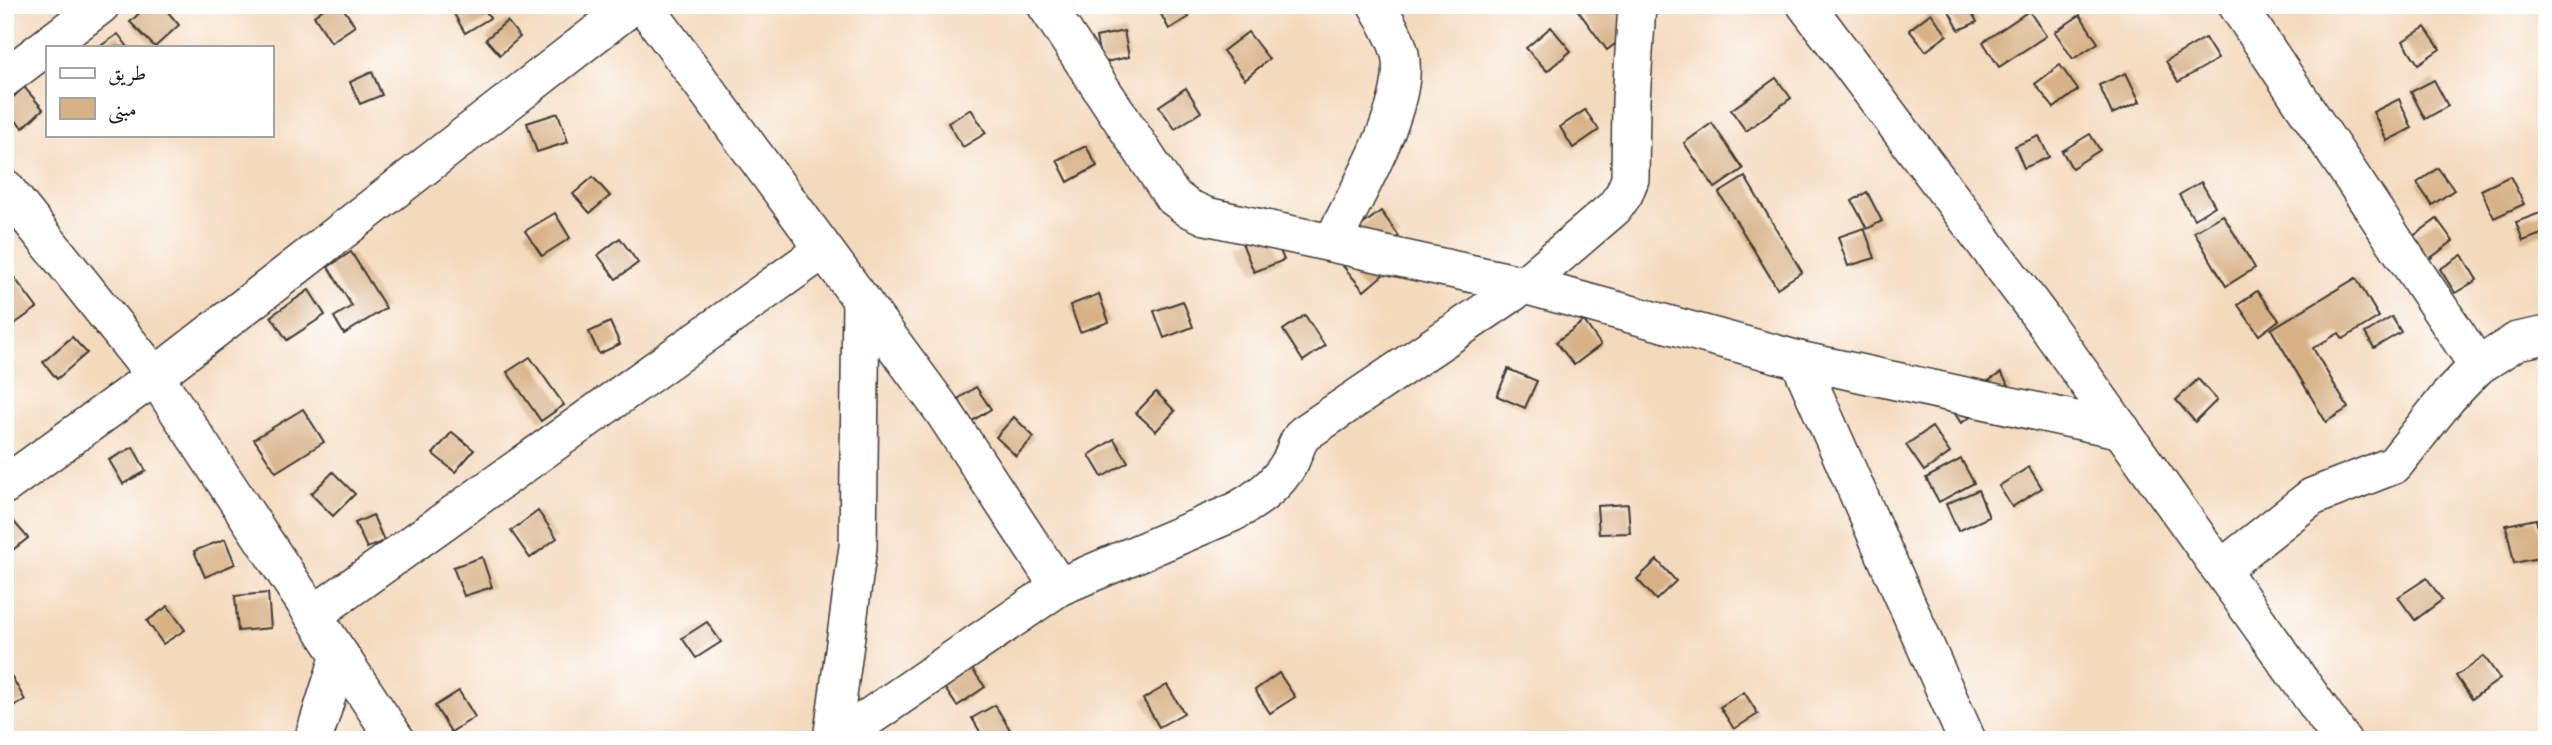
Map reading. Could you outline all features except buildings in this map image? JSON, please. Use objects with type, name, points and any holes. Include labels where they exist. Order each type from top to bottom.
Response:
[{"type":"street","points":[[47,46],[101,5]]},
{"type":"street","points":[[5,485],[155,376],[633,5]]},
{"type":"street","points":[[644,5],[943,411],[1059,587]]},
{"type":"street","points":[[1046,5],[1172,196],[1206,216],[1524,285],[1799,359],[2122,430]]},
{"type":"street","points":[[1332,243],[1392,118],[1401,85],[1400,53],[1377,5]]},
{"type":"street","points":[[834,740],[1059,587],[1232,513],[1258,499],[1288,464],[1301,436],[1524,285],[1614,208],[1630,179],[1631,100],[1637,5]]},
{"type":"street","points":[[1806,5],[2035,309],[2342,740]]},
{"type":"street","points":[[2236,5],[2479,366]]},
{"type":"street","points":[[5,78],[46,47]]},
{"type":"street","points":[[5,188],[155,376],[396,740]]},
{"type":"street","points":[[313,615],[822,250]]},
{"type":"street","points":[[834,740],[858,547],[860,299]]},
{"type":"street","points":[[2221,569],[2312,497],[2394,465],[2448,397],[2479,366],[2517,341],[2547,335]]},
{"type":"street","points":[[1799,359],[1968,740]]},
{"type":"street","points":[[313,740],[340,655]]}]
